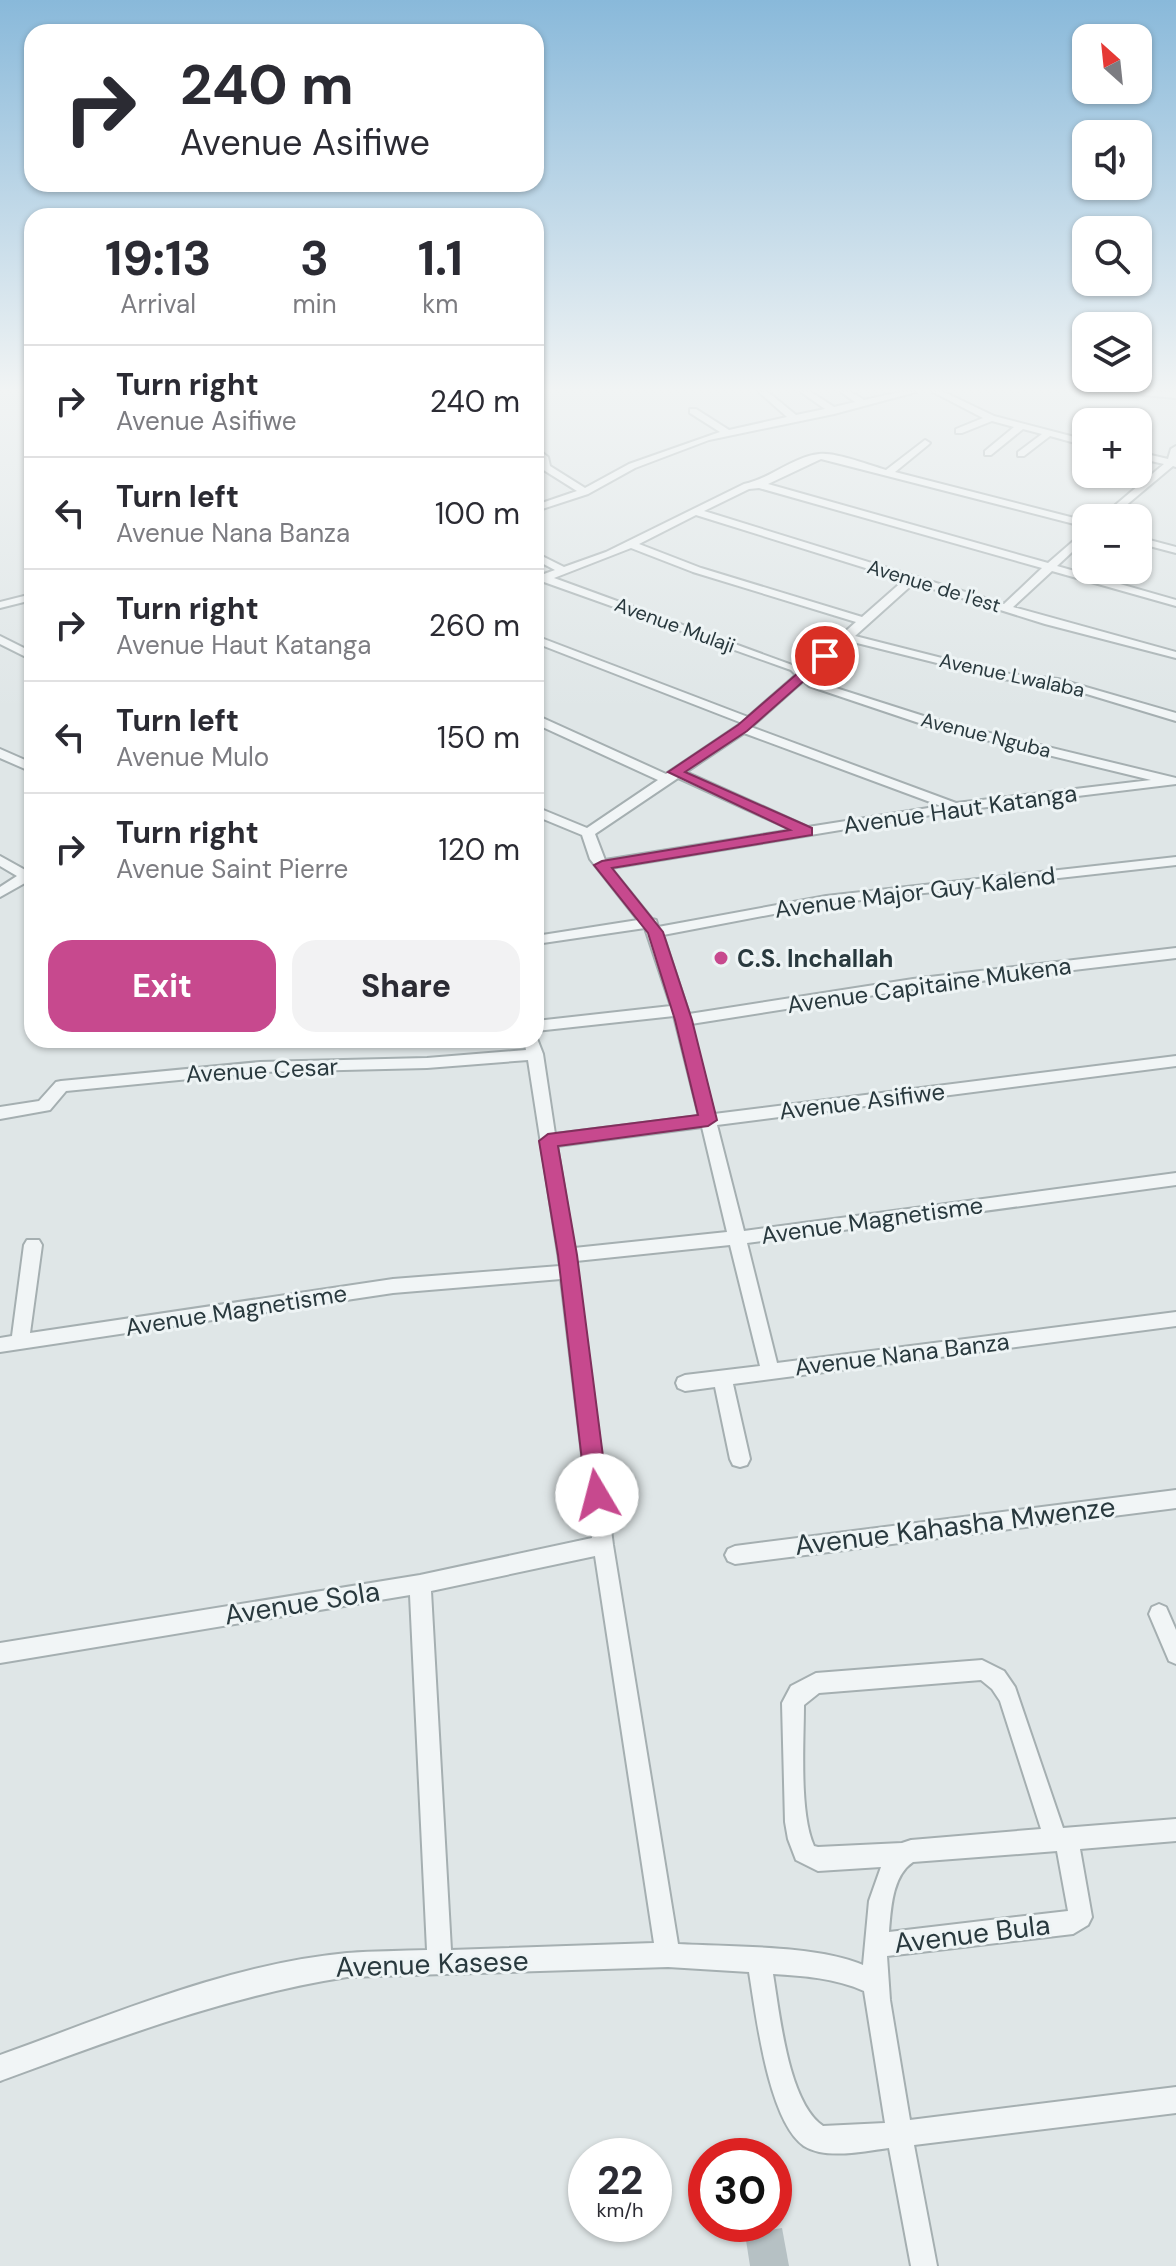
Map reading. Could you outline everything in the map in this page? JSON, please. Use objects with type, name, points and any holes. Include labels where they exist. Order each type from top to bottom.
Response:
[{"type":"street","points":[[544,505],[567,498]]},
{"type":"street","points":[[544,578],[631,544],[726,498]]},
{"type":"street","points":[[804,498],[1176,603]]},
{"type":"street","points":[[987,498],[1072,520]]},
{"type":"street","name":"Avenue de l'est","points":[[694,512],[1006,608],[1176,655]]},
{"type":"street","points":[[631,544],[697,570],[863,621]]},
{"type":"street","points":[[1152,544],[1176,550]]},
{"type":"street","points":[[1006,608],[1072,546]]},
{"type":"street","points":[[544,560],[564,571]]},
{"type":"street","points":[[544,814],[588,833],[746,725],[912,579]]},
{"type":"street","name":"Avenue Mulaji","points":[[544,581],[795,668],[803,676]]},
{"type":"street","points":[[0,605],[24,599]]},
{"type":"street","name":"Avenue Lwalaba","points":[[847,637],[1001,676],[1058,682],[1176,717]]},
{"type":"street","points":[[0,639],[24,653]]},
{"type":"street","points":[[544,642],[955,807]]},
{"type":"street","name":"Avenue Nguba","points":[[803,676],[813,684],[932,723],[1174,781]]},
{"type":"street","points":[[544,722],[806,832]]},
{"type":"street","points":[[0,753],[24,764]]},
{"type":"street","name":"Avenue Haut Katanga","points":[[602,865],[955,807],[1174,781]]},
{"type":"street","name":"Avenue Nana Banza","points":[[588,833],[591,848],[602,865],[653,927],[682,1015],[770,1371],[1176,1319]]},
{"type":"street","points":[[0,860],[24,872]]},
{"type":"street","name":"Avenue Major Guy Kalend","points":[[544,939],[653,927],[817,901],[1176,861]]},
{"type":"street","points":[[0,893],[24,877]]},
{"type":"street","name":"Avenue Capitaine Mukena","points":[[544,1025],[682,1015],[1176,953]]},
{"type":"street","name":"Avenue Cesar","points":[[0,1113],[44,1106],[61,1086],[271,1066],[411,1063],[526,1048]]},
{"type":"street","points":[[534,1048],[568,1264],[603,1545],[668,1955]]},
{"type":"street","name":"Avenue Asifiwe","points":[[548,1141],[1176,1061]]},
{"type":"street","name":"Avenue Magnetisme","points":[[0,1345],[393,1286],[1176,1179]]},
{"type":"street","points":[[20,1342],[33,1245]]},
{"type":"street","points":[[685,1383],[770,1371]]},
{"type":"street","points":[[723,1379],[740,1459]]},
{"type":"street","name":"Avenue Kahasha Mwenze","points":[[735,1555],[1176,1499]]},
{"type":"street","name":"Avenue Sola","points":[[0,1653],[420,1584],[603,1545]]},
{"type":"street","points":[[420,1584],[440,1964]]},
{"type":"street","points":[[1159,1614],[1176,1654]]},
{"type":"street","points":[[1060,1838],[1010,1700],[1003,1683],[993,1675],[982,1670],[816,1683],[806,1687],[793,1703],[798,1823],[803,1851],[809,1857],[900,1854],[1176,1830]]},
{"type":"street","name":"Avenue Bula","points":[[878,1945],[1073,1922],[1080,1917],[1080,1906],[1060,1838]]},
{"type":"street","points":[[900,1854],[882,1893],[876,1984],[899,2134],[924,2266]]},
{"type":"street","name":"Avenue Kasese","points":[[0,2068],[148,2012],[218,1991],[347,1965],[668,1955],[817,1965],[848,1971],[876,1984]]},
{"type":"street","points":[[759,1960],[782,2082],[801,2124],[815,2137],[841,2139],[899,2134],[1176,2100]]},
{"type":"building","points":[[746,2242],[785,2242],[789,2266],[750,2266]]},
{"type":"place","name":"C.S. Inchallah","points":[[721,958]]},
{"type":"route","points":[[597,1495],[567,1255],[548,1141],[708,1120],[683,1020],[655,932],[651,923],[602,865],[806,832],[675,772],[743,728],[825,656]]}]
